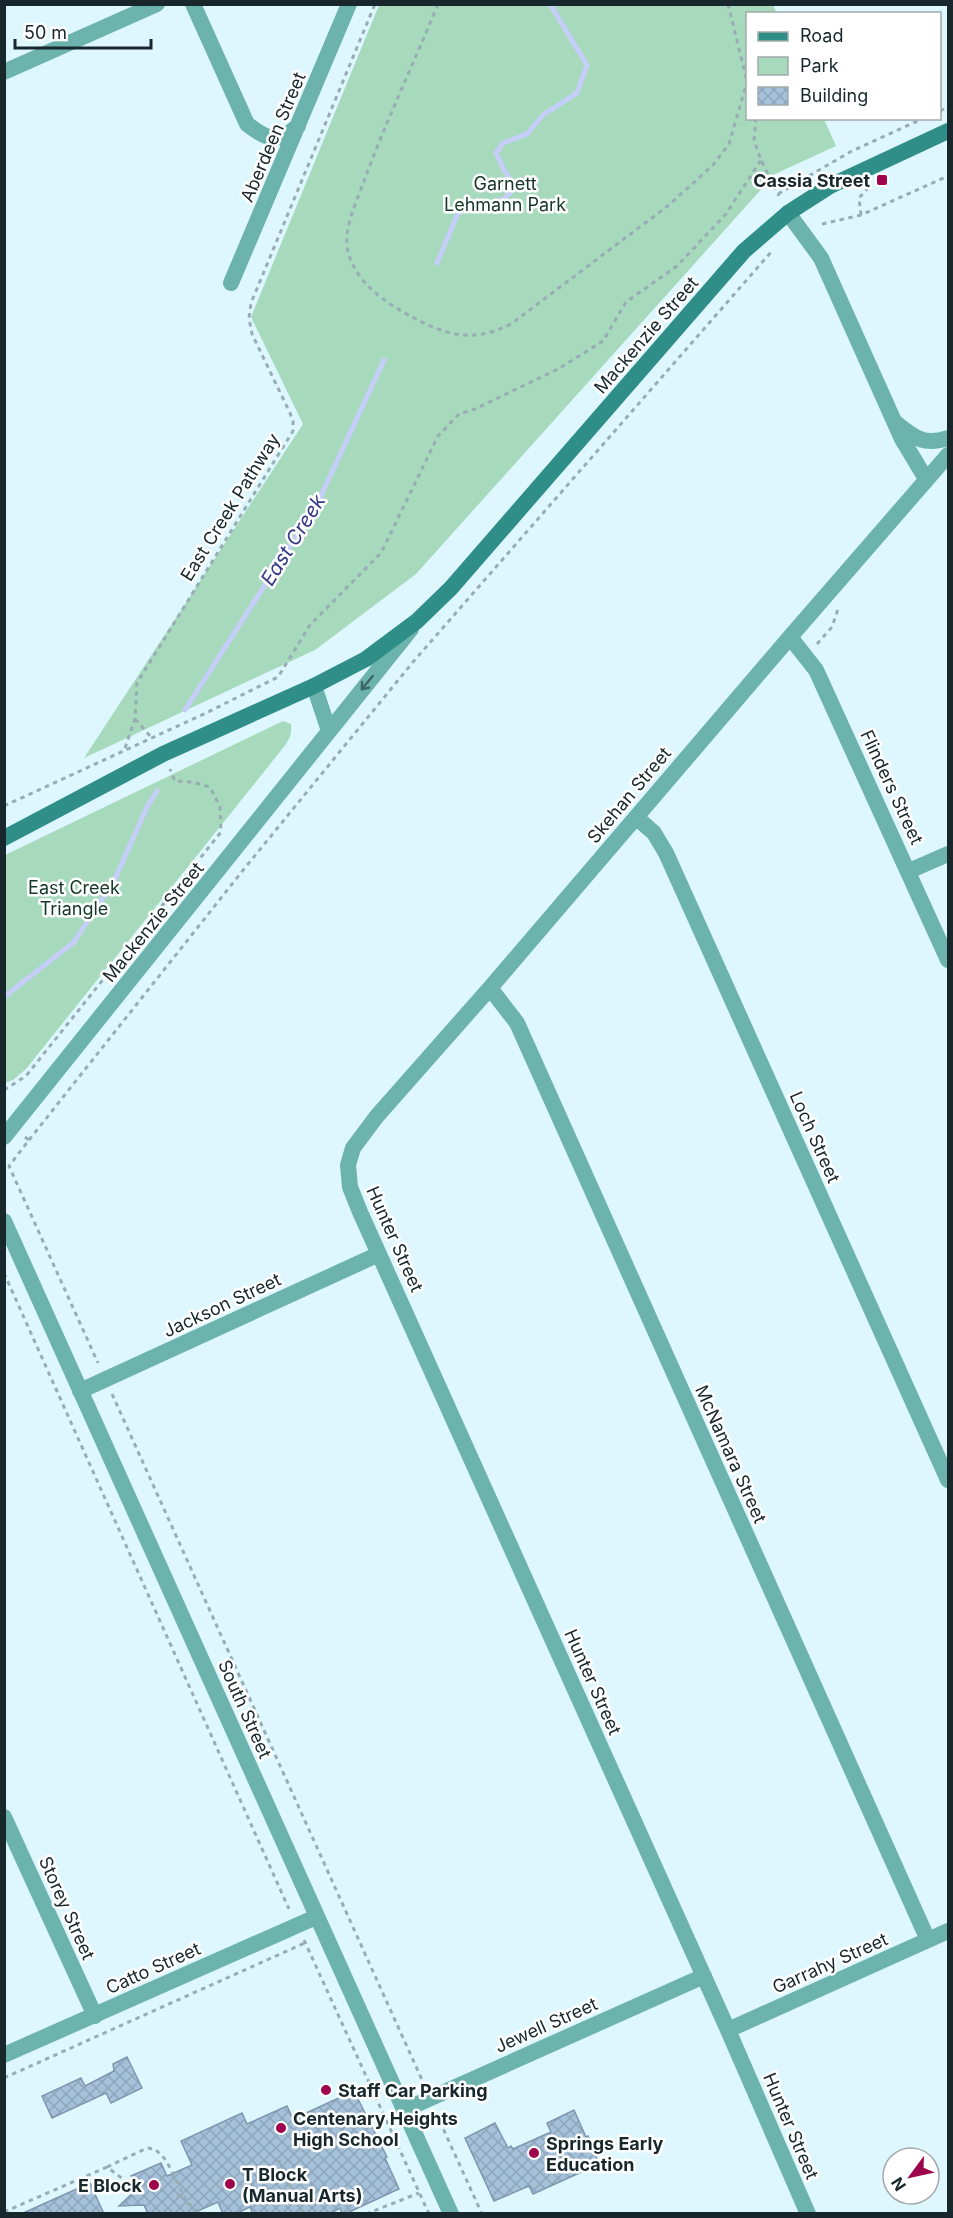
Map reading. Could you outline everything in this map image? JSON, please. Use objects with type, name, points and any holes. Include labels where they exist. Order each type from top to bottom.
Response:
[{"type":"main road","name":"Mackenzie Street","points":[[4,838],[163,754],[314,686],[366,659],[417,621],[451,588],[744,251],[788,213],[830,186],[948,131]]},
{"type":"street","points":[[4,72],[157,4]]},
{"type":"street","points":[[193,4],[247,124],[257,132],[279,139],[288,135],[298,125]]},
{"type":"street","name":"Aberdeen Street","points":[[231,283],[349,4]]},
{"type":"street","points":[[788,213],[821,258],[902,439],[926,479]]},
{"type":"street","points":[[893,420],[913,436],[926,442],[948,438]]},
{"type":"street","name":"Skehan Street","points":[[348,1166],[353,1148],[377,1116],[490,988],[948,455]]},
{"type":"street","name":"Mackenzie Street","points":[[9,1132],[417,621]]},
{"type":"street","name":"Flinders Street","points":[[790,637],[816,670],[948,960]]},
{"type":"street","points":[[314,686],[329,731]]},
{"type":"street","name":"Loch Street","points":[[636,817],[654,833],[666,853],[948,1480]]},
{"type":"street","points":[[909,871],[948,854]]},
{"type":"street","name":"McNamara Street","points":[[490,988],[517,1023],[928,1940]]},
{"type":"street","name":"Hunter Street","points":[[348,1166],[350,1187],[379,1254],[704,1976],[808,2214]]},
{"type":"street","name":"South Street","points":[[4,1221],[451,2214]]},
{"type":"street","name":"Jackson Street","points":[[80,1391],[379,1254]]},
{"type":"street","name":"Storey Street","points":[[4,1817],[95,2016]]},
{"type":"street","name":"Catto Street","points":[[4,2055],[316,1917]]},
{"type":"street","name":"Garrahy Street","points":[[728,2030],[948,1931]]},
{"type":"street","name":"Jewell Street","points":[[404,2110],[704,1976]]},
{"type":"path","name":"East Creek Pathway","points":[[135,719],[137,683],[293,431],[290,413],[252,334],[249,318],[251,303],[375,4]]},
{"type":"path","points":[[438,4],[375,153],[347,230],[348,248],[355,267],[366,284],[387,304],[431,327],[454,334],[475,336],[494,332],[511,324],[669,205],[713,165],[729,144],[746,86]]},
{"type":"path","points":[[728,4],[746,79]]},
{"type":"path","points":[[756,120],[754,140],[761,160],[788,213]]},
{"type":"path","points":[[778,194],[849,152],[920,120]]},
{"type":"path","points":[[4,806],[124,749],[177,727],[278,677],[310,625],[381,553],[438,436],[459,414],[475,409],[558,369],[603,341],[626,302],[677,266],[726,214],[761,160]]},
{"type":"path","points":[[822,224],[861,215],[948,176]]},
{"type":"path","points":[[861,215],[859,198],[872,187]]},
{"type":"path","points":[[482,2214],[9,1166],[236,879],[413,662],[772,251]]},
{"type":"path","points":[[4,1090],[26,1076],[221,832],[220,807],[210,787],[192,782],[175,781],[163,754],[135,719],[124,749]]},
{"type":"path","points":[[9,1132],[29,1140]]},
{"type":"path","points":[[4,1273],[429,2214]]},
{"type":"path","points":[[4,2078],[324,1934]]},
{"type":"path","points":[[4,2212],[147,2148],[155,2149],[166,2160],[187,2202],[201,2214]]},
{"type":"path","points":[[281,2161],[279,2161],[303,2214]]},
{"type":"path","points":[[106,2167],[128,2182],[133,2180]]},
{"type":"path","points":[[366,2214],[419,2193]]},
{"type":"path","points":[[177,2197],[182,2194]]},
{"type":"green space","name":"Garnett Lehmann Park","points":[[379,5],[773,5],[776,12],[746,12],[746,120],[824,120],[836,146],[775,174],[416,574],[315,650],[84,758],[303,424],[251,317]]},
{"type":"green space","name":"East Creek Triangle","points":[[283,721],[291,724],[291,728],[290,737],[283,748],[26,1069],[13,1080],[5,1083],[5,855]]},
{"type":"building","points":[[127,2057],[142,2088],[111,2103],[106,2093],[52,2118],[42,2096],[81,2078],[85,2086],[114,2071],[113,2064]]},
{"type":"building","points":[[354,2091],[387,2157],[385,2158],[399,2189],[345,2214],[342,2214],[340,2208],[329,2214],[253,2214],[250,2207],[235,2214],[223,2214],[218,2202],[191,2214],[148,2214],[144,2205],[119,2206],[137,2189],[131,2176],[161,2163],[167,2176],[192,2165],[181,2141],[242,2113],[247,2124],[287,2106],[293,2119]]},
{"type":"building","name":"Springs Early Education","points":[[574,2110],[599,2164],[533,2194],[529,2186],[494,2201],[465,2138],[495,2123],[508,2148],[511,2146],[513,2149],[551,2132],[547,2123]]},
{"type":"building","points":[[90,2183],[104,2214],[21,2214]]},
{"type":"waterway","name":"East Creek","points":[[437,263],[458,213],[504,199],[515,187],[496,153],[503,143],[527,134],[543,115],[577,93],[587,65],[550,4]]},
{"type":"waterway","name":"East Creek","points":[[185,710],[318,502],[384,360]]},
{"type":"waterway","name":"East Creek","points":[[4,997],[74,942],[114,881],[147,807],[157,791]]},
{"type":"place","name":"Cassia Street","points":[[882,180]]},
{"type":"place","name":"Staff Car Parking","points":[[326,2090]]},
{"type":"place","name":"Centenary Heights High School","points":[[281,2128]]},
{"type":"place","name":"Springs Early Education","points":[[534,2153]]},
{"type":"place","name":"T Block (Manual Arts)","points":[[230,2184]]},
{"type":"place","name":"E Block","points":[[154,2185]]}]
